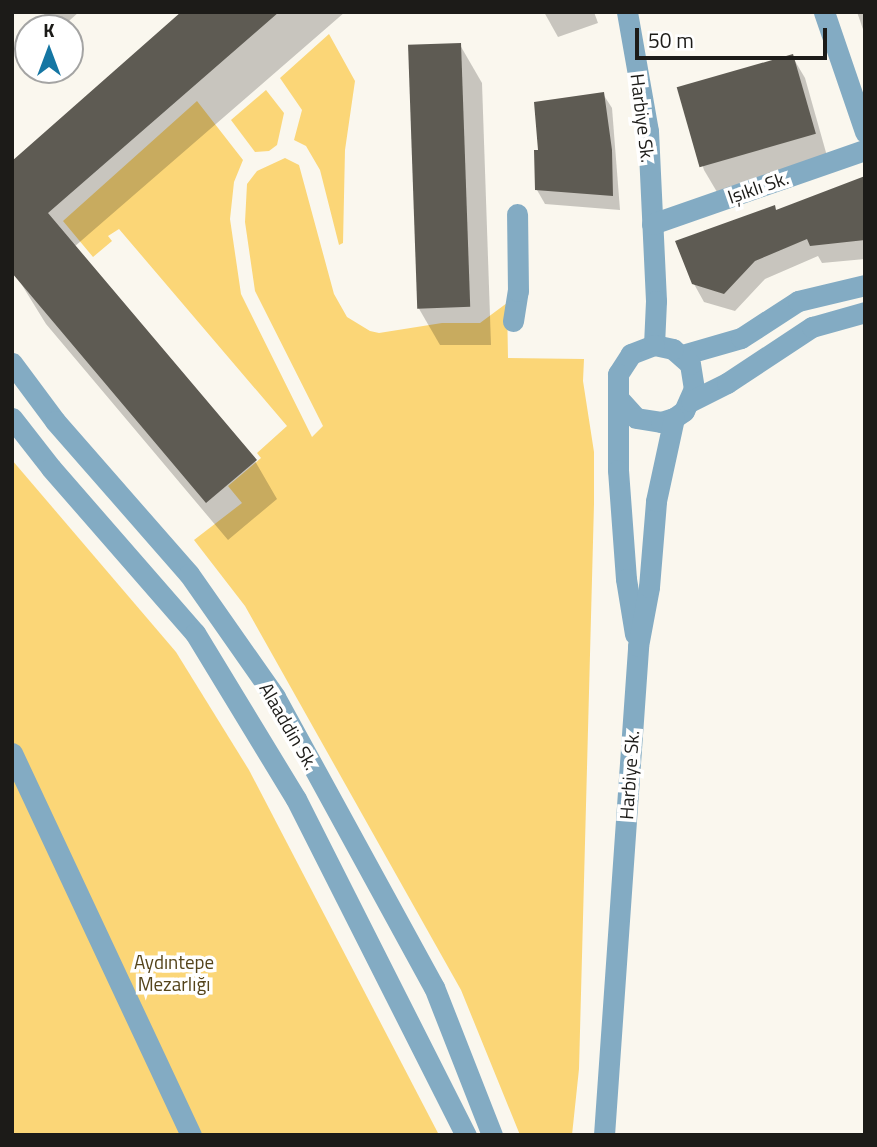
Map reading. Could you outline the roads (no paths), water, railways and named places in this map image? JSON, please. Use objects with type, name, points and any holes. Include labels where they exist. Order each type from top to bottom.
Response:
[{"type":"street","name":"Harbiye Sk.","points":[[626,12],[648,131],[656,301],[653,345]]},
{"type":"street","points":[[824,12],[865,132]]},
{"type":"street","name":"Işıklı Sk.","points":[[652,224],[865,150]]},
{"type":"street","points":[[513,321],[518,291],[517,214]]},
{"type":"street","points":[[682,355],[741,338],[798,301],[865,285]]},
{"type":"street","points":[[620,398],[636,418],[661,422],[674,418],[691,401],[727,383],[812,327],[865,312]]},
{"type":"street","points":[[638,646],[626,579],[618,470],[620,398],[617,387],[623,363],[631,354],[653,345],[673,349],[682,355],[694,376],[691,401]]},
{"type":"street","name":"Alaaddin Sk.","points":[[12,363],[55,421],[189,574],[275,697],[434,987],[492,1135]]},
{"type":"street","name":"Alaaddin Sk.","points":[[12,418],[51,468],[195,633],[296,799],[466,1135]]},
{"type":"street","name":"Harbiye Sk.","points":[[604,1135],[638,646],[649,587],[656,501],[674,418]]},
{"type":"street","points":[[12,753],[191,1135]]},
{"type":"park label","name":"Aydıntepe Mezarlığı","points":[[174,973]]}]
